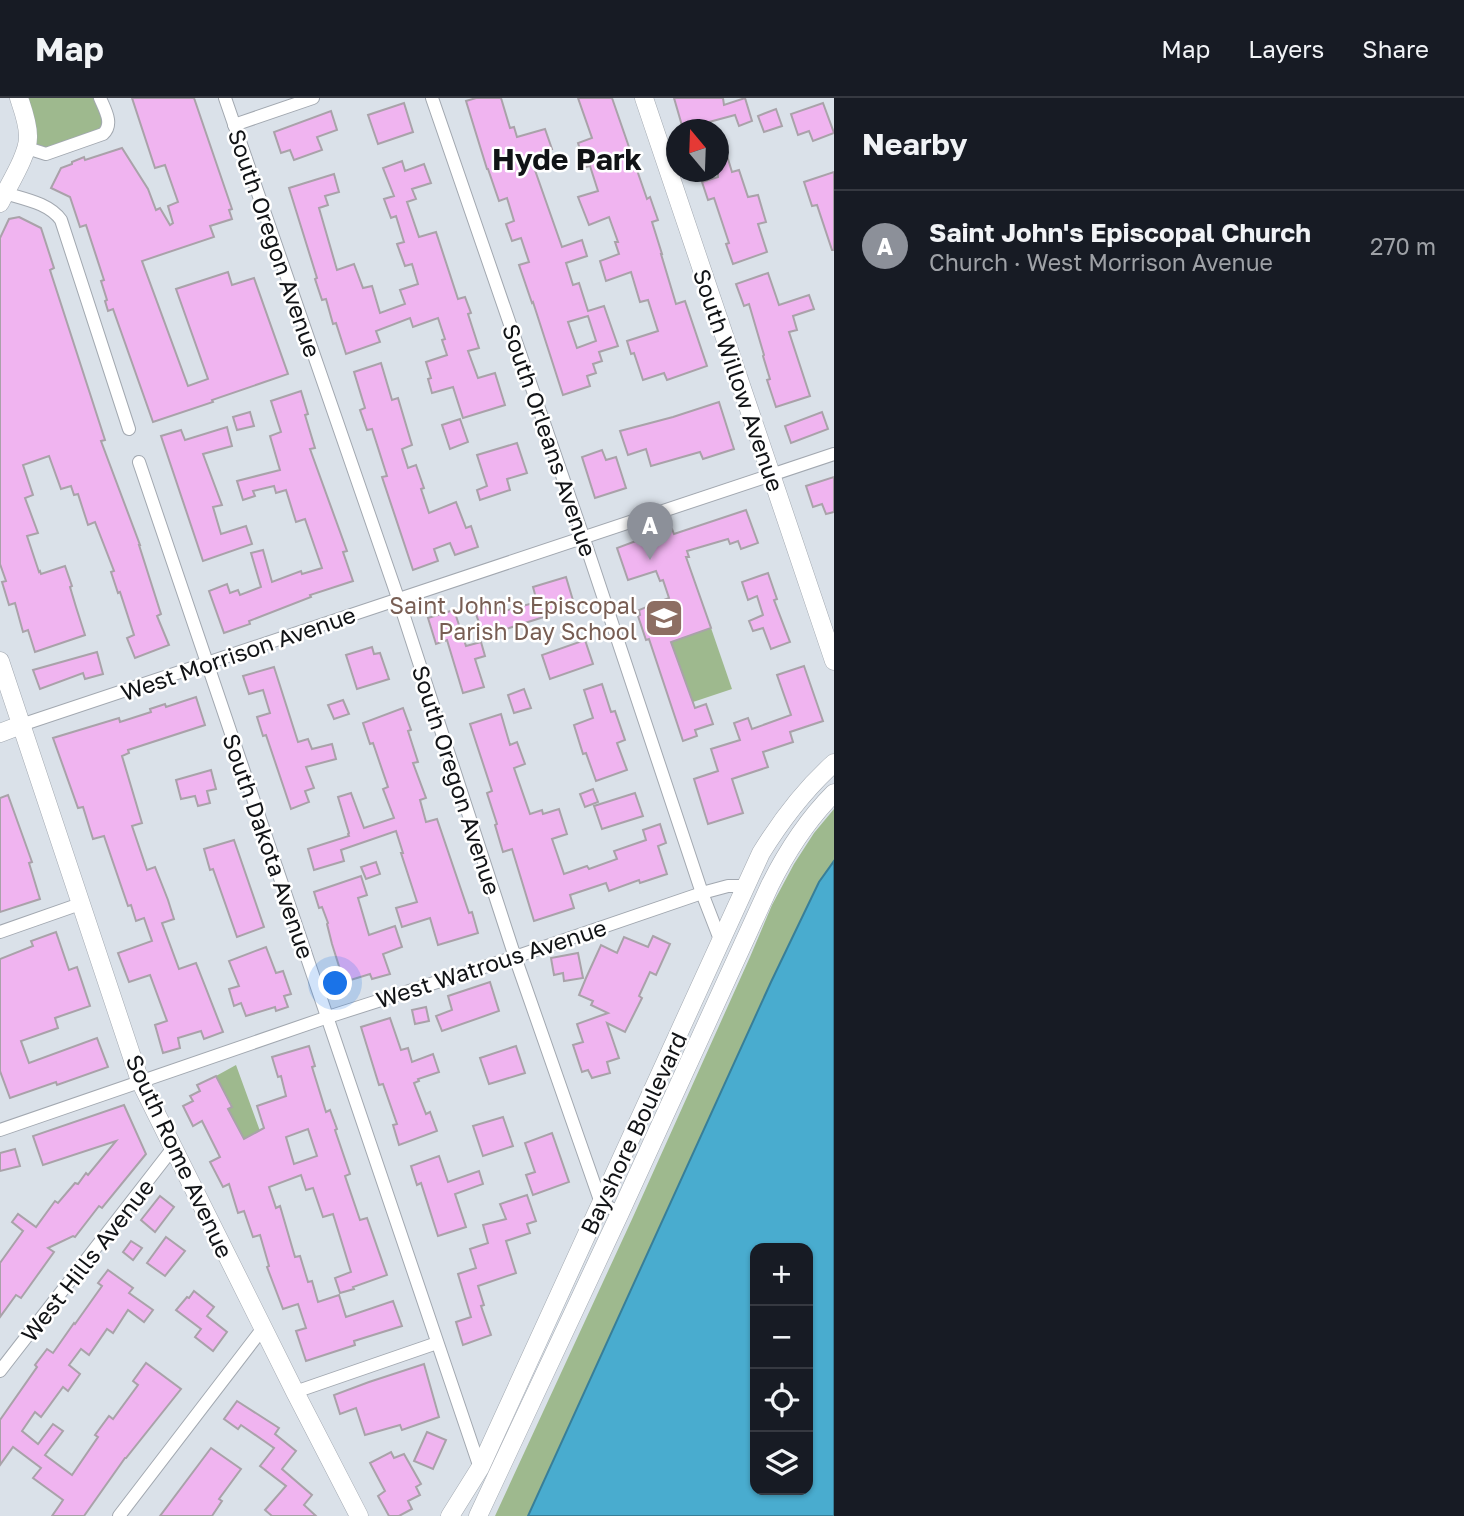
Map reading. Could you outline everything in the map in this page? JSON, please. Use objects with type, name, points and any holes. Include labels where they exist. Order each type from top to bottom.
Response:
[{"type":"street","points":[[19,98],[29,136],[27,148],[3,198],[44,206],[56,213],[61,220],[129,429]]},
{"type":"street","points":[[27,148],[46,154],[103,134],[110,124],[100,98]]},
{"type":"street","name":"South Oregon Avenue","points":[[225,98],[398,598],[515,957],[601,1203]]},
{"type":"street","points":[[234,125],[313,98]]},
{"type":"street","name":"South Orleans Avenue","points":[[432,98],[584,538],[702,893],[721,942]]},
{"type":"street","name":"South Willow Avenue","points":[[644,98],[834,661]]},
{"type":"street","name":"West Morrison Avenue","points":[[0,733],[834,454]]},
{"type":"street","name":"South Dakota Avenue","points":[[139,462],[480,1468]]},
{"type":"street","name":"South Rome Avenue","points":[[0,661],[140,1081],[359,1516]]},
{"type":"street","name":"Bayshore Boulevard","points":[[450,1516],[480,1468],[761,853],[794,804],[834,763]]},
{"type":"street","name":"Bayshore Boulevard","points":[[478,1516],[782,861],[800,832],[834,793]]},
{"type":"street","name":"West Watrous Avenue","points":[[0,1130],[328,1017],[702,893],[728,886],[746,886]]},
{"type":"street","points":[[0,932],[80,904]]},
{"type":"street","name":"West Hills Avenue","points":[[0,1371],[173,1148]]},
{"type":"street","points":[[601,1203],[620,1213]]},
{"type":"street","points":[[119,1516],[263,1328]]},
{"type":"street","points":[[295,1392],[437,1343]]},
{"type":"green space","points":[[26,98],[98,98],[104,129],[44,153],[31,146]]},
{"type":"green space","points":[[711,628],[732,689],[693,702],[671,642]]},
{"type":"green space","points":[[834,809],[834,861],[819,882],[771,982],[528,1516],[495,1516],[633,1217],[772,905],[814,833]]},
{"type":"green space","points":[[236,1065],[260,1131],[244,1139],[228,1109],[232,1106],[216,1076]]},
{"type":"water","points":[[834,861],[834,1516],[528,1516],[819,882]]},
{"type":"building","points":[[132,98],[194,98],[232,209],[229,210],[232,219],[210,226],[214,237],[142,261],[188,386],[208,379],[176,289],[228,272],[232,285],[254,278],[288,374],[153,422],[113,309],[108,311],[101,281],[104,280],[86,225],[80,227],[70,197],[51,188],[61,168],[84,157],[85,160],[122,148],[148,189],[156,210],[160,208],[170,225],[173,223],[168,206],[178,202],[165,165],[155,168]]},
{"type":"building","points":[[476,98],[501,98],[510,128],[514,127],[517,137],[545,129],[552,149],[530,156],[562,247],[582,240],[587,256],[566,263],[573,285],[579,283],[588,311],[604,306],[618,346],[599,352],[602,361],[593,364],[596,373],[587,376],[590,386],[563,395],[519,265],[529,262],[521,238],[512,241],[506,224],[514,221],[507,198],[499,201],[466,101]],"holes":[[[588,316],[596,341],[577,348],[568,322]]]},
{"type":"building","points":[[578,98],[612,98],[647,199],[650,197],[658,220],[652,222],[676,304],[685,301],[707,366],[667,380],[664,373],[643,380],[627,341],[658,331],[648,300],[640,302],[631,272],[606,281],[600,261],[619,254],[615,242],[618,242],[609,217],[589,225],[578,197],[598,191],[590,166],[586,167],[578,143],[592,138]]},
{"type":"building","points":[[674,98],[723,98],[724,105],[745,98],[752,121],[739,126],[735,115],[720,119],[680,119]]},
{"type":"building","points":[[404,103],[413,132],[378,144],[368,115]]},
{"type":"building","points":[[823,103],[834,133],[813,141],[809,131],[798,135],[791,114]]},
{"type":"building","points":[[776,109],[782,126],[764,132],[758,116]]},
{"type":"building","points":[[331,111],[337,130],[317,137],[322,150],[294,160],[290,150],[281,153],[274,132]]},
{"type":"building","points":[[402,161],[405,171],[424,164],[431,183],[412,189],[416,199],[407,202],[419,237],[436,232],[458,299],[465,297],[471,313],[468,314],[479,348],[468,351],[478,378],[495,373],[505,405],[463,418],[453,387],[432,393],[426,362],[447,355],[438,318],[413,327],[410,318],[376,331],[380,342],[346,354],[326,299],[322,300],[289,188],[334,174],[339,192],[325,196],[328,205],[319,208],[337,270],[354,264],[363,288],[372,286],[380,313],[405,304],[400,290],[418,284],[412,264],[405,266],[397,244],[404,242],[396,216],[391,218],[384,199],[394,196],[383,168]]},
{"type":"building","points":[[729,162],[732,172],[739,170],[748,197],[758,195],[766,222],[758,224],[767,252],[733,264],[714,198],[708,200],[702,182],[729,182]]},
{"type":"building","points":[[834,172],[832,250],[817,205],[812,206],[804,182]]},
{"type":"building","points":[[19,217],[41,228],[54,268],[50,270],[105,440],[101,441],[140,545],[161,614],[157,616],[169,645],[135,658],[127,638],[134,635],[95,522],[88,525],[78,494],[74,495],[71,486],[61,489],[49,456],[23,465],[33,495],[25,498],[38,533],[27,536],[41,574],[65,566],[85,635],[35,652],[28,630],[23,632],[15,603],[9,605],[2,582],[6,581],[0,564],[0,238],[9,219]]},
{"type":"building","points":[[768,273],[779,305],[809,295],[814,309],[793,316],[797,330],[789,332],[810,396],[776,407],[749,304],[744,306],[736,284]]},
{"type":"building","points":[[381,363],[392,400],[398,398],[412,445],[402,449],[408,468],[416,465],[429,513],[456,502],[466,528],[471,526],[478,547],[455,555],[450,543],[434,549],[438,561],[413,570],[382,477],[387,476],[372,429],[367,430],[360,410],[365,408],[354,372]]},
{"type":"building","points":[[301,391],[315,448],[310,449],[347,551],[343,552],[353,581],[310,595],[311,597],[249,621],[250,624],[224,633],[209,591],[227,584],[230,593],[238,590],[240,595],[261,587],[251,553],[263,550],[272,582],[301,571],[302,574],[322,568],[305,519],[296,522],[286,490],[276,493],[274,486],[253,491],[255,496],[243,500],[237,481],[280,470],[270,436],[281,432],[271,401]]},
{"type":"building","points":[[719,402],[734,449],[703,459],[700,452],[651,466],[646,449],[628,455],[620,431]]},
{"type":"building","points":[[250,412],[254,426],[237,430],[233,417]]},
{"type":"building","points":[[822,412],[828,429],[791,443],[785,426]]},
{"type":"building","points":[[460,419],[468,442],[450,449],[442,425]]},
{"type":"building","points":[[227,427],[232,446],[203,454],[222,505],[213,507],[221,534],[246,526],[252,544],[203,561],[161,436],[181,430],[185,440]]},
{"type":"building","points":[[517,443],[527,473],[507,479],[510,490],[480,500],[477,490],[487,486],[477,455]]},
{"type":"building","points":[[602,450],[606,460],[616,457],[626,488],[595,498],[582,457]]},
{"type":"building","points":[[834,477],[834,512],[826,514],[822,504],[813,507],[806,486]]},
{"type":"building","points":[[746,510],[758,543],[741,549],[738,541],[730,544],[728,539],[687,551],[689,557],[686,557],[711,628],[671,642],[695,708],[706,704],[713,724],[695,730],[697,736],[683,741],[649,639],[646,640],[638,616],[639,610],[669,598],[663,580],[660,581],[656,571],[628,580],[617,548],[660,532],[672,529],[674,534]]},
{"type":"building","points":[[768,573],[777,599],[774,600],[790,642],[771,649],[763,628],[753,631],[749,621],[763,615],[757,596],[748,600],[742,582]]},
{"type":"building","points":[[566,577],[575,607],[484,636],[473,606],[485,602],[488,612],[500,608],[501,612],[537,602],[533,587]]},
{"type":"building","points":[[454,610],[466,646],[481,642],[485,656],[475,659],[484,687],[463,693],[447,640],[436,644],[428,618]]},
{"type":"building","points":[[585,640],[593,664],[550,679],[542,655]]},
{"type":"building","points":[[372,647],[374,654],[380,653],[389,679],[357,689],[346,655]]},
{"type":"building","points":[[97,652],[103,674],[85,679],[83,673],[40,689],[33,670]]},
{"type":"building","points":[[804,666],[823,721],[790,732],[793,742],[763,752],[768,767],[732,779],[743,813],[708,824],[694,779],[718,771],[711,749],[740,740],[734,723],[748,718],[752,729],[791,715],[777,675]]},
{"type":"building","points":[[274,667],[298,742],[308,739],[312,749],[332,744],[336,759],[306,767],[314,788],[305,791],[309,802],[291,809],[266,735],[263,736],[257,717],[270,713],[263,690],[249,694],[243,676]]},
{"type":"building","points":[[602,684],[611,712],[615,711],[625,740],[617,743],[627,770],[596,781],[586,753],[583,754],[574,725],[593,718],[584,690]]},
{"type":"building","points":[[524,689],[531,708],[514,713],[508,695]]},
{"type":"building","points":[[196,697],[205,725],[128,750],[129,753],[122,756],[142,823],[132,826],[147,870],[155,867],[174,919],[162,923],[179,969],[196,963],[223,1032],[204,1039],[201,1031],[178,1038],[180,1048],[163,1053],[155,1025],[167,1021],[150,975],[129,982],[118,953],[152,941],[144,918],[136,921],[131,905],[128,906],[104,836],[93,839],[83,807],[78,808],[53,738],[119,718],[120,722],[151,712],[150,709],[165,704],[166,707]]},
{"type":"building","points":[[343,700],[349,714],[334,719],[328,705]]},
{"type":"building","points":[[403,708],[418,762],[413,763],[426,798],[420,800],[426,822],[437,819],[478,933],[438,945],[430,918],[402,927],[396,908],[417,902],[396,831],[341,850],[344,861],[314,870],[308,849],[349,836],[338,797],[351,793],[364,828],[394,818],[383,789],[388,787],[363,723]]},
{"type":"building","points":[[501,714],[510,745],[517,742],[525,764],[514,768],[530,814],[542,810],[543,814],[559,809],[567,834],[552,839],[564,874],[617,859],[614,851],[646,840],[643,830],[660,824],[666,843],[658,846],[667,874],[640,883],[639,880],[609,891],[606,883],[570,895],[574,908],[534,921],[512,849],[503,852],[487,793],[492,791],[470,724]]},
{"type":"building","points":[[211,770],[216,789],[207,791],[210,803],[198,806],[195,796],[181,799],[176,780]]},
{"type":"building","points":[[593,789],[598,802],[585,807],[580,794]]},
{"type":"building","points":[[635,793],[643,816],[602,829],[594,806]]},
{"type":"building","points":[[8,795],[32,862],[29,863],[40,899],[0,912],[0,798]]},
{"type":"building","points":[[234,840],[264,927],[237,937],[204,849]]},
{"type":"building","points":[[376,862],[380,874],[366,879],[361,867]]},
{"type":"building","points":[[361,876],[367,895],[358,898],[369,935],[395,926],[402,947],[383,954],[390,974],[372,979],[370,974],[344,982],[328,923],[314,892]]},
{"type":"building","points":[[56,932],[69,970],[77,967],[90,1006],[55,1018],[58,1028],[21,1041],[29,1063],[97,1038],[108,1067],[10,1098],[0,1071],[0,959],[33,946],[31,941]]},
{"type":"building","points":[[653,936],[670,944],[656,975],[650,972],[639,996],[642,998],[625,1032],[607,1023],[619,1058],[607,1062],[610,1073],[592,1078],[588,1070],[582,1072],[573,1045],[583,1042],[577,1024],[608,1013],[591,1005],[593,1001],[579,995],[586,978],[601,945],[617,953],[624,937],[648,947]]},
{"type":"building","points":[[266,947],[276,973],[283,971],[291,994],[284,996],[288,1007],[276,1011],[275,1007],[246,1016],[241,1003],[234,1006],[229,989],[239,986],[229,961]]},
{"type":"building","points":[[578,953],[583,978],[564,981],[563,973],[554,975],[551,958]]},
{"type":"building","points":[[490,982],[499,1011],[442,1031],[436,1016],[452,1010],[448,996]]},
{"type":"building","points":[[426,1007],[429,1021],[415,1024],[412,1010]]},
{"type":"building","points":[[390,1018],[401,1050],[408,1048],[412,1062],[433,1054],[439,1072],[414,1083],[426,1114],[430,1112],[437,1131],[399,1145],[393,1125],[397,1124],[383,1084],[379,1085],[361,1027]]},
{"type":"building","points":[[309,1046],[315,1066],[312,1067],[326,1112],[330,1110],[350,1174],[345,1176],[360,1220],[367,1218],[387,1275],[340,1293],[335,1278],[351,1272],[333,1214],[323,1217],[313,1188],[306,1190],[301,1175],[269,1187],[276,1208],[280,1206],[295,1257],[300,1256],[318,1302],[339,1295],[346,1317],[393,1301],[402,1326],[354,1341],[355,1345],[306,1361],[296,1331],[306,1328],[298,1304],[283,1309],[267,1267],[269,1266],[260,1235],[253,1237],[244,1211],[238,1213],[229,1184],[223,1187],[210,1162],[220,1157],[202,1121],[193,1126],[183,1106],[193,1101],[190,1096],[200,1091],[197,1085],[216,1076],[232,1107],[228,1109],[244,1139],[264,1128],[257,1106],[286,1096],[272,1057]],"holes":[[[308,1129],[317,1156],[294,1164],[286,1137]]]},
{"type":"building","points":[[516,1046],[525,1073],[489,1084],[480,1058]]},
{"type":"building","points":[[124,1105],[146,1154],[75,1237],[48,1248],[54,1252],[21,1298],[16,1295],[0,1317],[0,1263],[23,1231],[12,1222],[18,1214],[36,1227],[55,1201],[58,1203],[75,1183],[78,1184],[86,1173],[88,1175],[116,1141],[43,1165],[33,1136]]},
{"type":"building","points":[[503,1117],[513,1146],[483,1156],[473,1126]]},
{"type":"building","points":[[552,1133],[569,1182],[533,1195],[526,1175],[535,1172],[525,1143]]},
{"type":"building","points":[[15,1149],[20,1166],[0,1171],[0,1153]]},
{"type":"building","points":[[439,1156],[448,1182],[479,1171],[483,1184],[455,1194],[466,1227],[438,1236],[421,1183],[417,1185],[411,1166]]},
{"type":"building","points":[[527,1195],[536,1221],[527,1224],[530,1233],[506,1241],[516,1273],[478,1286],[484,1305],[481,1306],[491,1335],[463,1345],[456,1322],[471,1317],[458,1274],[476,1268],[470,1249],[488,1243],[483,1225],[506,1219],[500,1204]]},
{"type":"building","points":[[160,1196],[174,1207],[155,1232],[141,1220]]},
{"type":"building","points":[[166,1237],[185,1251],[165,1276],[147,1263]]},
{"type":"building","points":[[131,1241],[142,1248],[133,1260],[123,1252]]},
{"type":"building","points":[[108,1270],[133,1288],[129,1293],[153,1310],[144,1322],[128,1310],[113,1333],[107,1329],[89,1355],[81,1349],[69,1365],[80,1374],[68,1391],[63,1387],[41,1417],[35,1412],[22,1431],[38,1444],[53,1424],[63,1431],[45,1455],[72,1475],[98,1437],[95,1435],[109,1416],[113,1419],[138,1385],[133,1381],[146,1363],[181,1389],[125,1458],[84,1516],[52,1516],[63,1500],[33,1478],[41,1468],[13,1447],[0,1465],[0,1420],[47,1349],[53,1353],[75,1324],[102,1286],[98,1283]]},
{"type":"building","points":[[194,1291],[214,1307],[207,1316],[227,1332],[213,1351],[195,1337],[201,1329],[176,1310]]},
{"type":"building","points":[[424,1364],[439,1417],[402,1430],[400,1425],[365,1435],[356,1408],[340,1414],[334,1395]]},
{"type":"building","points":[[237,1401],[279,1428],[275,1434],[296,1451],[282,1469],[312,1495],[304,1505],[316,1516],[272,1516],[265,1510],[286,1486],[260,1466],[274,1448],[241,1425],[238,1429],[224,1419]]},
{"type":"building","points":[[427,1432],[446,1440],[433,1469],[414,1461]]},
{"type":"building","points":[[211,1448],[241,1469],[219,1499],[222,1501],[212,1516],[160,1516]]},
{"type":"building","points":[[391,1452],[394,1458],[404,1454],[421,1484],[416,1487],[420,1495],[408,1501],[412,1509],[399,1516],[389,1516],[378,1496],[385,1491],[370,1463]]},
{"type":"place","name":"Saint John's Episcopal Church","points":[[650,560]]},
{"type":"place","name":"Saint John's Episcopal Parish Day School","points":[[664,618]]},
{"type":"district","name":"Hyde Park","points":[[567,159]]}]
